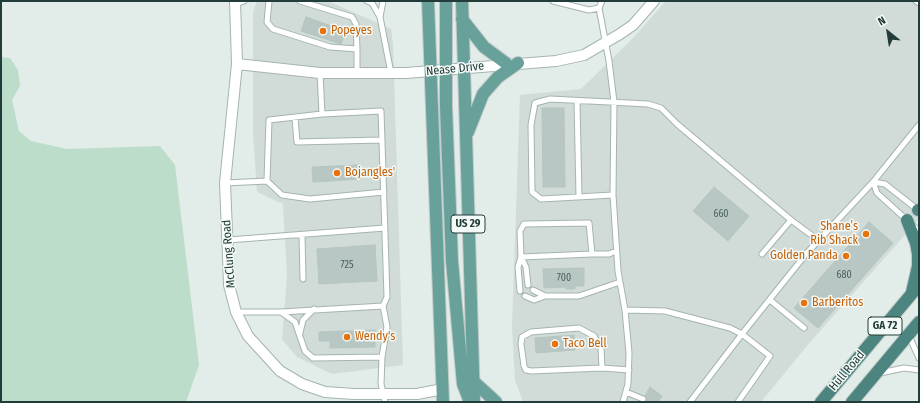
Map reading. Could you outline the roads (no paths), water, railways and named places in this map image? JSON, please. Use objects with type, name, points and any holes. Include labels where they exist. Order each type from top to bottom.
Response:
[{"type":"highway","points":[[907,220],[916,243],[918,254],[915,290]]},
{"type":"highway","name":"Hull Road","points":[[821,402],[915,290]]},
{"type":"highway","name":"Hull Road","points":[[852,402],[919,322]]},
{"type":"main road","name":"US 29","points":[[428,1],[443,402]]},
{"type":"main road","points":[[446,1],[446,70],[452,261],[464,384],[470,402]]},
{"type":"main road","name":"US 29","points":[[462,1],[474,402]]},
{"type":"main road","points":[[462,19],[484,47],[512,63],[483,94],[466,140]]},
{"type":"main road","points":[[473,381],[496,402]]},
{"type":"main road","points":[[443,389],[449,402]]},
{"type":"street","name":"Nease Drive","points":[[237,64],[320,73],[391,73],[446,70],[570,58],[584,55],[633,25],[654,1]]},
{"type":"street","name":"McClung Road","points":[[238,2],[237,64],[225,183],[229,285],[236,312],[248,336],[262,353],[280,370],[302,384],[325,392],[384,398],[443,389]]},
{"type":"lane","points":[[269,1],[267,22],[273,29],[330,47],[357,49]]},
{"type":"lane","points":[[300,1],[352,17],[356,24],[357,73]]},
{"type":"lane","points":[[367,1],[372,3],[380,17],[391,73]]},
{"type":"lane","points":[[380,17],[384,1]]},
{"type":"lane","points":[[553,1],[589,10],[599,8]]},
{"type":"lane","points":[[602,1],[599,8],[614,102],[613,195],[616,251],[630,353],[628,384],[622,402]]},
{"type":"lane","points":[[320,73],[322,114]]},
{"type":"lane","points":[[613,195],[541,199],[532,192],[531,125],[535,103],[550,100],[614,102],[648,104],[661,108],[677,124],[791,220],[818,240]]},
{"type":"lane","points":[[577,102],[579,197]]},
{"type":"lane","points":[[267,181],[268,120],[322,114],[381,111],[387,297],[383,306],[387,327],[382,357],[381,384],[384,398]]},
{"type":"lane","points":[[295,118],[297,142],[382,140]]},
{"type":"lane","points":[[690,402],[742,334],[818,240],[873,182],[919,125]]},
{"type":"lane","points":[[225,183],[267,181],[282,195],[310,199],[384,192]]},
{"type":"lane","points":[[873,182],[885,184],[919,210]]},
{"type":"lane","points":[[873,182],[877,193],[919,231]]},
{"type":"lane","points":[[762,254],[791,220]]},
{"type":"lane","points":[[520,291],[518,267],[521,256],[520,231],[524,224],[589,223],[592,254]]},
{"type":"lane","points":[[228,240],[385,228]]},
{"type":"lane","points":[[302,235],[303,279]]},
{"type":"lane","points":[[521,256],[592,254],[616,251]]},
{"type":"lane","points":[[521,256],[526,267],[528,285]]},
{"type":"lane","points":[[525,296],[534,300],[545,296],[579,296],[620,282]]},
{"type":"lane","points":[[533,290],[545,296]]},
{"type":"lane","points":[[770,300],[804,328]]},
{"type":"lane","points":[[236,312],[281,312],[383,306]]},
{"type":"lane","points":[[300,333],[303,320],[315,309]]},
{"type":"lane","points":[[625,310],[665,311],[730,328],[742,334],[770,356],[738,402]]},
{"type":"lane","points":[[281,312],[295,322],[305,351],[313,358],[382,357]]},
{"type":"lane","points":[[602,368],[601,348],[594,336],[579,328],[531,332],[522,337],[521,344],[524,366],[526,370],[602,368],[629,370]]},
{"type":"lane","points":[[908,335],[919,358]]},
{"type":"lane","points":[[875,374],[904,368],[919,370]]},
{"type":"lane","points":[[626,392],[643,399]]},
{"type":"place","name":"Popeyes","points":[[323,31]]},
{"type":"place","name":"Bojangles'","points":[[337,173]]},
{"type":"place","name":"Shane’s Rib Shack","points":[[866,234]]},
{"type":"place","name":"Golden Panda","points":[[846,256]]},
{"type":"place","name":"Barberitos","points":[[804,303]]},
{"type":"place","name":"Wendy's","points":[[347,337]]},
{"type":"place","name":"Taco Bell","points":[[555,344]]}]
